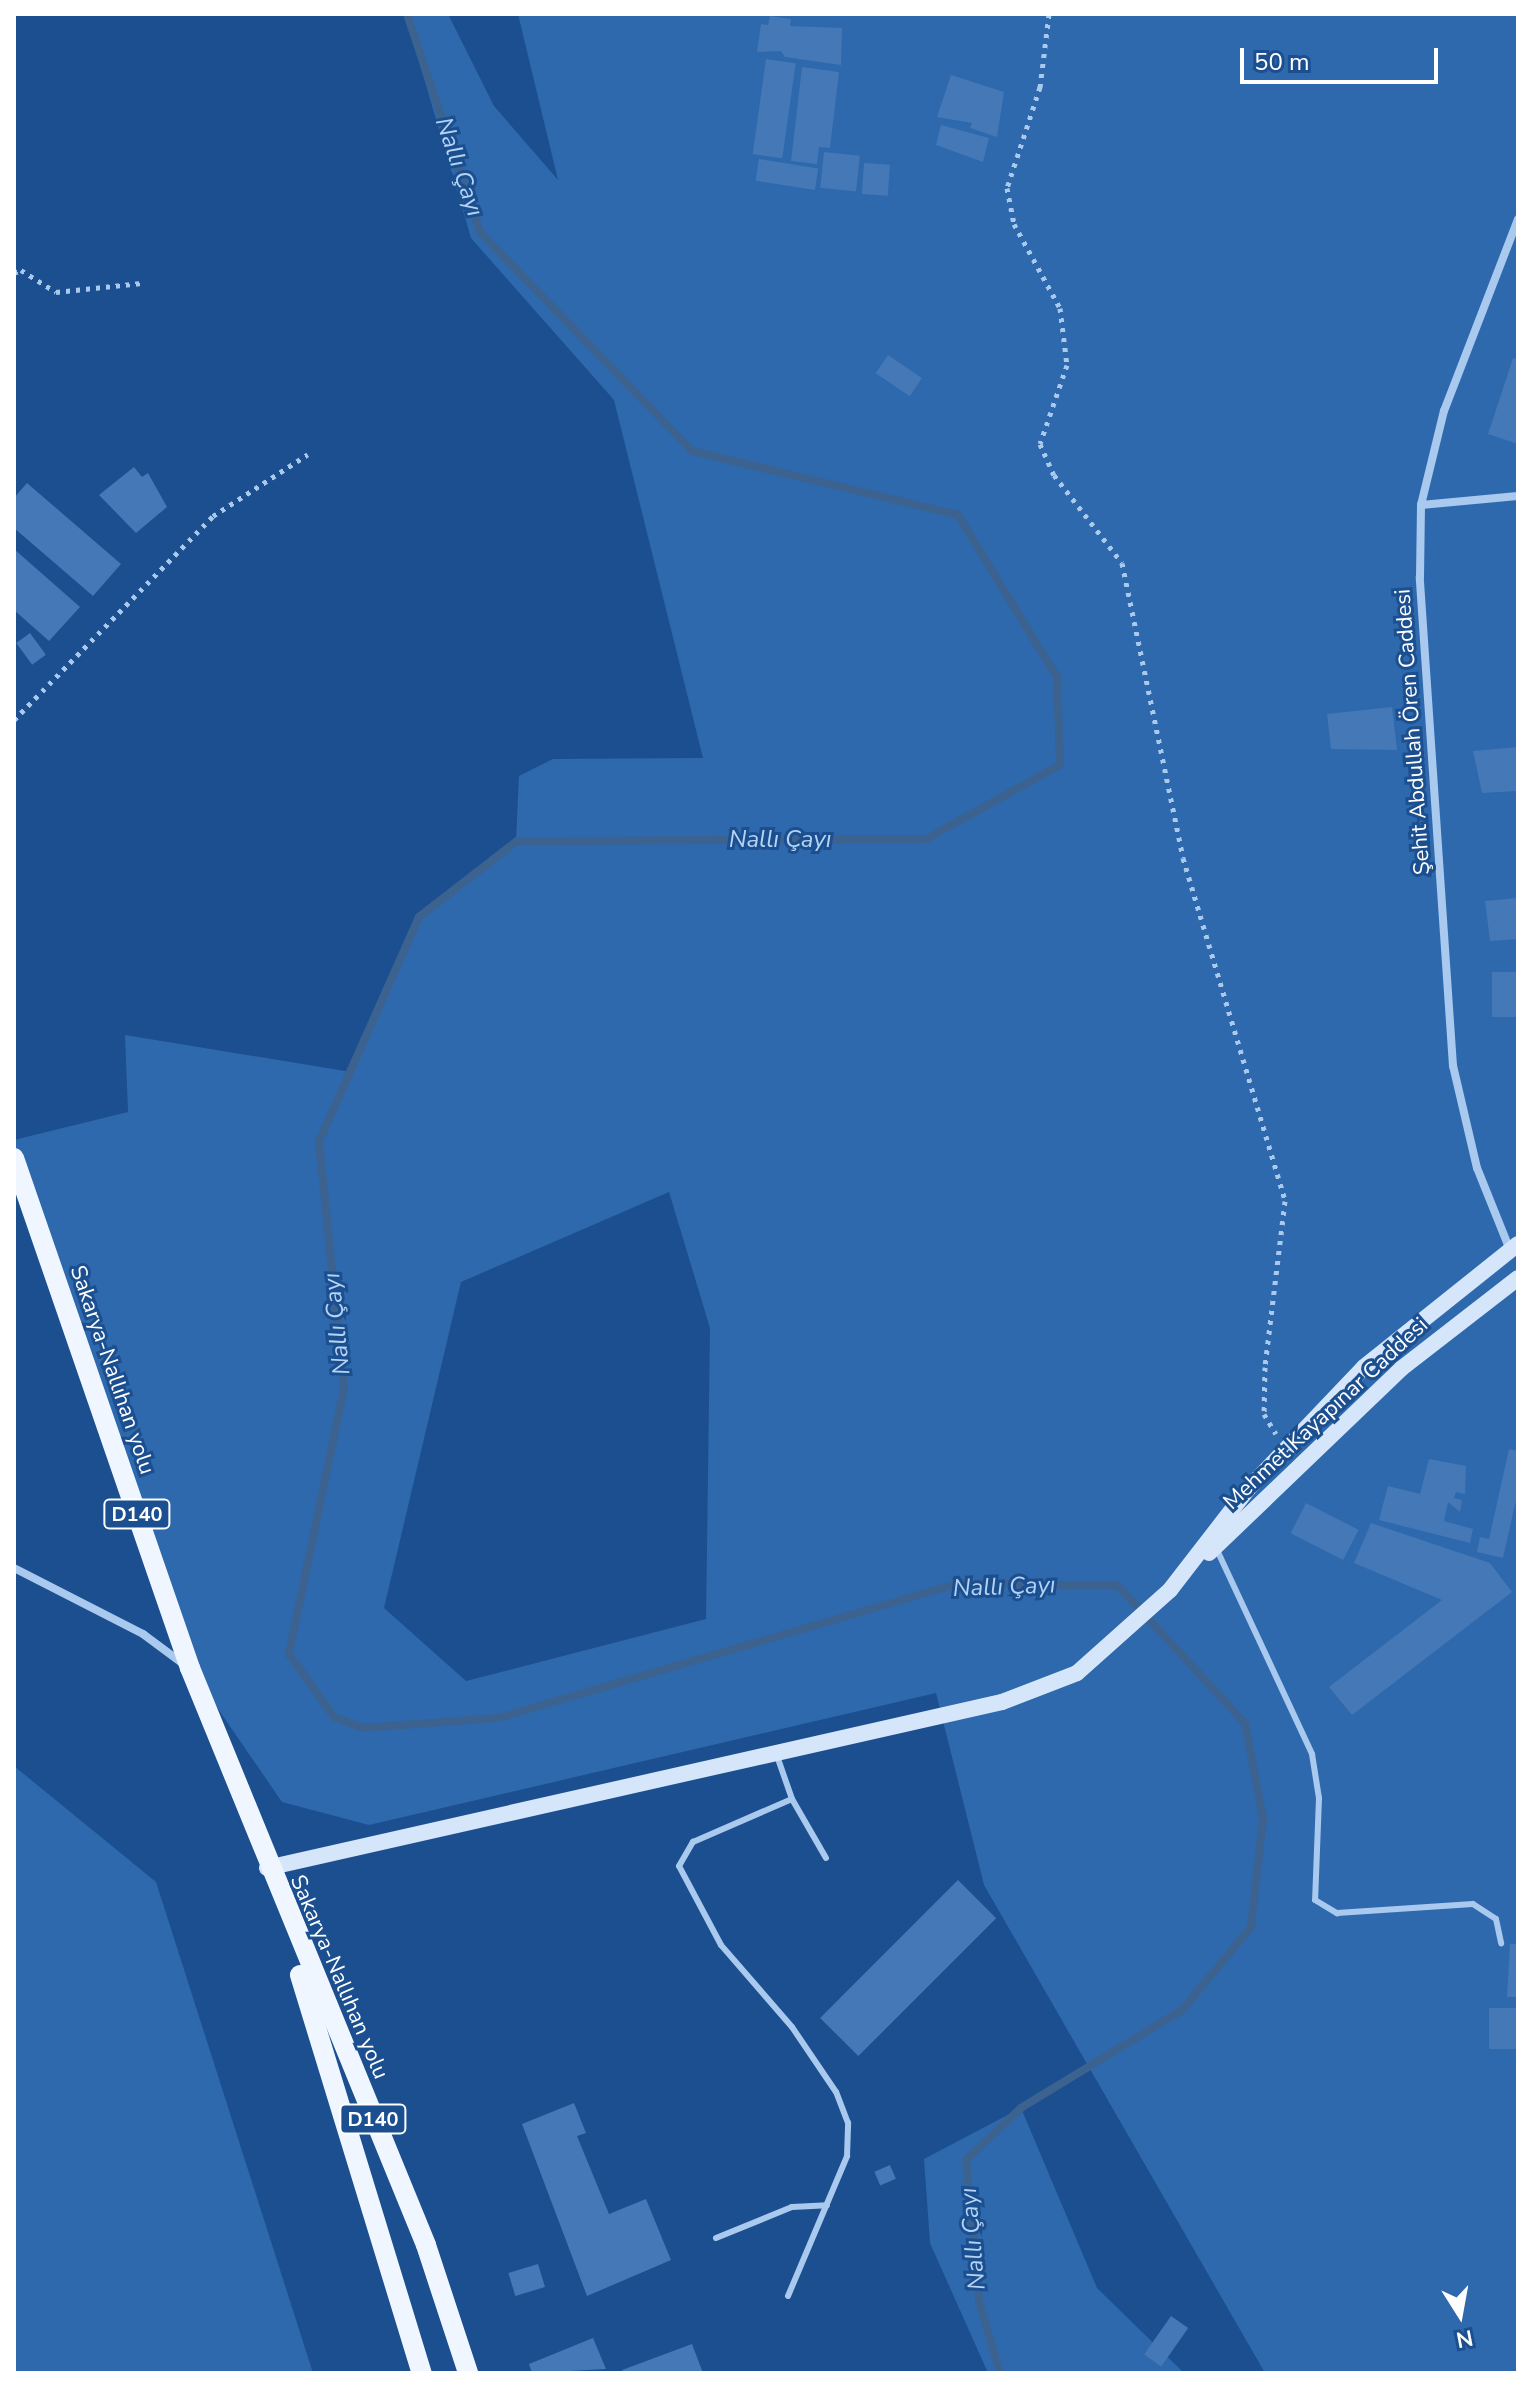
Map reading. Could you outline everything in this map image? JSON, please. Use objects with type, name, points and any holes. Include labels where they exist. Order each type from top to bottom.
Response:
[{"type":"main road","name":"Sakarya-Nallıhan yolu","points":[[14,1158],[190,1668],[267,1868],[426,2245],[468,2373]]},
{"type":"main road","points":[[267,1868],[1002,1702],[1077,1673],[1170,1590],[1285,1450],[1364,1367],[1514,1247]]},
{"type":"main road","name":"Mehmet Kayapınar Caddesi","points":[[1170,1590],[1402,1368],[1518,1278]]},
{"type":"main road","name":"Sakarya-Nallıhan yolu","points":[[267,1868],[422,2373]]},
{"type":"street","name":"Şehit Abdullah Ören Caddesi","points":[[1514,1247],[1477,1168],[1453,1066],[1420,577],[1421,505],[1444,411],[1518,219]]},
{"type":"street","points":[[1421,505],[1518,496]]},
{"type":"street","points":[[14,1568],[143,1634],[190,1668]]},
{"type":"lane","points":[[1215,1547],[1312,1754],[1319,1798],[1315,1900],[1337,1913],[1473,1904],[1496,1919],[1501,1943]]},
{"type":"lane","points":[[776,1753],[792,1799],[826,1858]]},
{"type":"lane","points":[[788,2296],[847,2156],[844,2107],[792,2027],[721,1945],[679,1866],[693,1842],[792,1799]]},
{"type":"lane","points":[[716,2238],[792,2207],[827,2205]]},
{"type":"path","points":[[1049,14],[1040,87],[1007,188],[1014,224],[1060,308],[1067,365],[1040,444],[1054,475],[1122,563],[1183,858],[1285,1201],[1264,1414],[1285,1450]]},
{"type":"path","points":[[14,273],[21,270],[56,292],[142,283]]},
{"type":"path","points":[[14,720],[213,516],[308,454]]},
{"type":"shaded area","points":[[405,14],[448,14],[494,106],[558,180],[518,14],[1518,14],[1518,2373],[1265,2373],[984,1885],[936,1693],[369,1825],[282,1802],[190,1668],[14,1158],[14,1140],[128,1112],[125,1035],[351,1072],[425,912],[516,841],[519,776],[553,759],[703,758],[614,400],[471,238]],"holes":[[[669,1192],[710,1328],[706,1619],[466,1681],[384,1608],[461,1282]]]},
{"type":"shaded area","points":[[14,1766],[156,1882],[313,2373],[14,2373]]},
{"type":"shaded area","points":[[1021,2108],[1097,2288],[1184,2373],[988,2373],[930,2243],[924,2159]]},
{"type":"building","points":[[770,16],[791,19],[790,26],[842,28],[841,65],[785,57],[781,51],[757,52],[761,24],[768,25]]},
{"type":"building","points":[[766,59],[796,63],[782,158],[753,154]]},
{"type":"building","points":[[802,67],[839,72],[830,148],[819,147],[817,164],[791,161]]},
{"type":"building","points":[[951,75],[1004,92],[997,137],[970,128],[972,123],[937,117]]},
{"type":"building","points":[[941,125],[989,138],[983,162],[936,145]]},
{"type":"building","points":[[824,152],[860,156],[856,192],[820,188]]},
{"type":"building","points":[[759,159],[818,168],[815,190],[756,181]]},
{"type":"building","points":[[864,163],[890,165],[888,196],[862,194]]},
{"type":"building","points":[[888,355],[922,378],[910,396],[876,373]]},
{"type":"building","points":[[1513,358],[1518,360],[1518,444],[1488,434]]},
{"type":"building","points":[[134,467],[142,477],[148,473],[167,507],[136,533],[99,495]]},
{"type":"building","points":[[27,483],[121,564],[93,596],[14,528],[14,498]]},
{"type":"building","points":[[14,549],[80,607],[49,641],[14,610]]},
{"type":"building","points":[[30,633],[46,655],[32,665],[16,643]]},
{"type":"building","points":[[1392,707],[1397,750],[1331,749],[1327,714]]},
{"type":"building","points":[[1518,747],[1518,791],[1482,793],[1473,751]]},
{"type":"building","points":[[1518,898],[1518,939],[1490,941],[1485,901]]},
{"type":"building","points":[[1492,972],[1518,972],[1518,1017],[1492,1017]]},
{"type":"building","points":[[1509,1449],[1518,1451],[1518,1491],[1503,1558],[1477,1552],[1480,1537],[1489,1539]]},
{"type":"building","points":[[1429,1459],[1466,1466],[1465,1494],[1456,1492],[1454,1498],[1462,1500],[1460,1512],[1448,1502],[1444,1521],[1473,1529],[1470,1543],[1379,1520],[1388,1486],[1420,1494]]},
{"type":"building","points":[[1306,1503],[1359,1530],[1343,1560],[1291,1533]]},
{"type":"building","points":[[1371,1523],[1490,1563],[1512,1592],[1352,1715],[1329,1687],[1442,1600],[1354,1563]]},
{"type":"building","points":[[958,1880],[996,1918],[858,2056],[820,2018]]},
{"type":"building","points":[[1510,1944],[1518,1944],[1518,1997],[1507,1997]]},
{"type":"building","points":[[1489,2008],[1518,2008],[1518,2049],[1489,2049]]},
{"type":"building","points":[[574,2103],[586,2133],[577,2136],[609,2214],[646,2199],[671,2260],[587,2296],[522,2124]]},
{"type":"building","points":[[890,2165],[896,2179],[880,2185],[874,2172]]},
{"type":"building","points":[[538,2264],[545,2287],[515,2296],[508,2273]]},
{"type":"building","points":[[1171,2316],[1188,2328],[1161,2367],[1144,2355]]},
{"type":"building","points":[[593,2338],[606,2369],[532,2373],[529,2364]]},
{"type":"building","points":[[692,2344],[703,2373],[624,2373],[622,2370]]},
{"type":"waterway","name":"Nallı Çayı","points":[[407,14],[480,232],[692,451],[958,515],[1057,677],[1060,765],[926,839],[517,841],[419,917],[319,1142],[344,1388],[289,1654],[334,1717],[362,1728],[498,1718],[960,1583],[1118,1586],[1245,1723],[1263,1818],[1251,1927],[1182,2010],[1021,2108],[966,2160],[979,2301],[1000,2373]]}]
